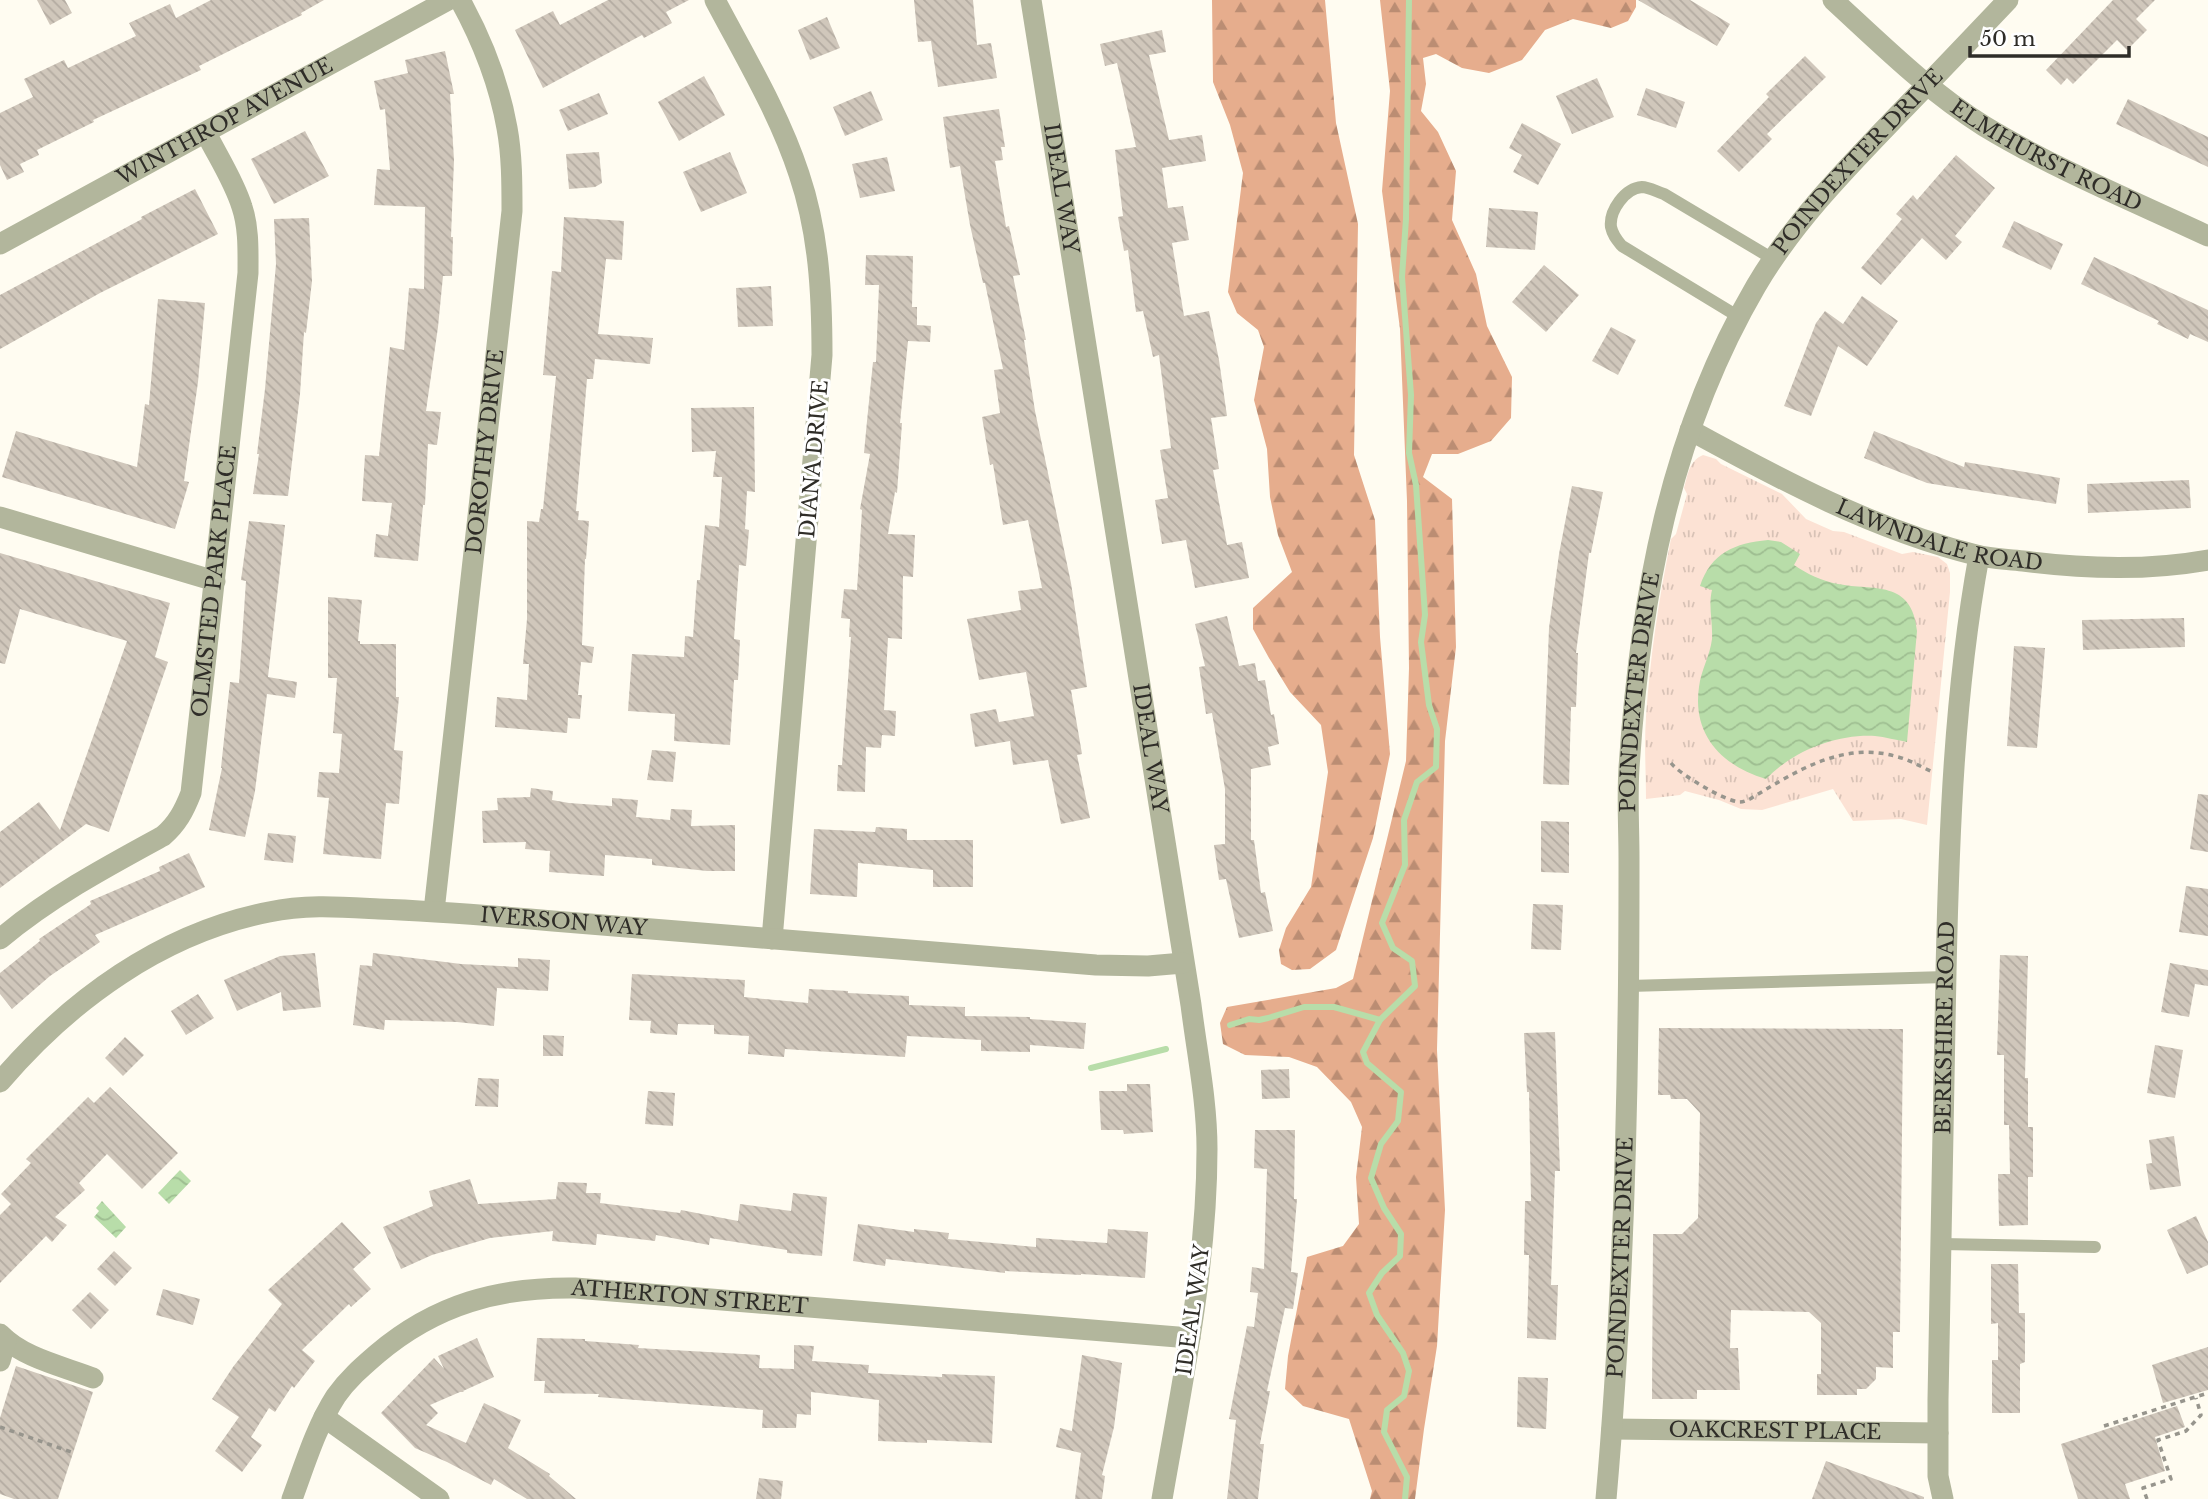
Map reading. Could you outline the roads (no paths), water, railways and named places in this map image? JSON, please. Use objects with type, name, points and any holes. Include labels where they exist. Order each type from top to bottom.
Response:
[{"type":"street","name":"WINTHROP AVENUE","points":[[0,244],[447,0]]},
{"type":"street","name":"DOROTHY DRIVE","points":[[434,911],[512,211],[508,129],[498,88],[481,41],[460,0]]},
{"type":"street","name":"DIANA DRIVE","points":[[715,0],[778,121],[799,174],[816,244],[822,299],[821,369],[772,939]]},
{"type":"street","name":"IDEAL WAY","points":[[1031,0],[1205,1111],[1206,1217],[1190,1338],[1162,1499]]},
{"type":"street","name":"ELMHURST ROAD","points":[[1833,0],[1927,85],[1984,125],[2034,154],[2208,236]]},
{"type":"street","name":"POINDEXTER DRIVE","points":[[1606,1499],[1622,1247],[1629,986],[1629,772],[1641,639],[1666,505],[1690,430],[1715,367],[1739,317],[1773,259],[1842,172],[2008,0]]},
{"type":"street","name":"OLMSTED PARK PLACE","points":[[0,939],[85,877],[163,836],[184,813],[191,793],[248,273],[247,236],[242,208],[206,133]]},
{"type":"street","name":"LAWNDALE ROAD","points":[[1690,430],[1813,494],[1878,523],[1979,556],[2095,568],[2127,568],[2208,560]]},
{"type":"street","points":[[0,517],[215,581]]},
{"type":"street","name":"BERKSHIRE ROAD","points":[[1942,1499],[1938,1476],[1938,1433],[1948,870],[1956,736],[1969,611],[1979,556]]},
{"type":"street","name":"IVERSON WAY","points":[[0,1082],[52,1026],[120,974],[177,942],[214,927],[270,912],[312,906],[434,911],[1096,965],[1148,966],[1183,963]]},
{"type":"street","name":"ATHERTON STREET","points":[[292,1499],[324,1417],[336,1396],[357,1371],[410,1329],[444,1310],[484,1296],[525,1289],[575,1288],[1190,1338]]},
{"type":"street","points":[[2,1345],[93,1378]]},
{"type":"street","points":[[324,1417],[439,1499]]},
{"type":"street","name":"OAKCREST PLACE","points":[[1612,1429],[1938,1433]]},
{"type":"lane","points":[[1739,317],[1622,246],[1613,236],[1610,224],[1613,211],[1625,194],[1644,187],[1664,194],[1773,259]]},
{"type":"lane","points":[[1629,986],[1946,977]]},
{"type":"lane","points":[[1942,1244],[2095,1247]]},
{"type":"water","points":[[1768,540],[1781,542],[1800,554],[1794,565],[1815,577],[1838,584],[1889,591],[1899,595],[1907,603],[1914,614],[1917,631],[1907,742],[1875,736],[1830,741],[1789,760],[1766,779],[1736,766],[1713,746],[1700,720],[1698,704],[1700,681],[1711,645],[1712,590],[1700,586],[1711,565],[1726,552],[1745,544]]},
{"type":"water","points":[[180,1170],[191,1181],[169,1204],[158,1193]]},
{"type":"water","points":[[102,1201],[126,1227],[116,1238],[94,1217],[99,1211],[96,1208]]},
{"type":"waterway","points":[[1405,1499],[1407,1477],[1384,1432],[1387,1410],[1404,1396],[1409,1371],[1403,1353],[1377,1315],[1369,1293],[1382,1273],[1400,1256],[1401,1234],[1384,1208],[1371,1178],[1381,1144],[1398,1121],[1401,1092],[1367,1063],[1363,1052],[1380,1020],[1415,986],[1412,961],[1393,948],[1382,923],[1405,865],[1404,820],[1417,782],[1436,767],[1437,729],[1429,705],[1421,642],[1425,615],[1416,485],[1409,453],[1411,395],[1402,277],[1406,219],[1409,0]]},
{"type":"waterway","points":[[1230,1025],[1249,1019],[1268,1018],[1304,1007],[1334,1007],[1380,1020]]},
{"type":"waterway","points":[[1091,1068],[1166,1049]]}]
